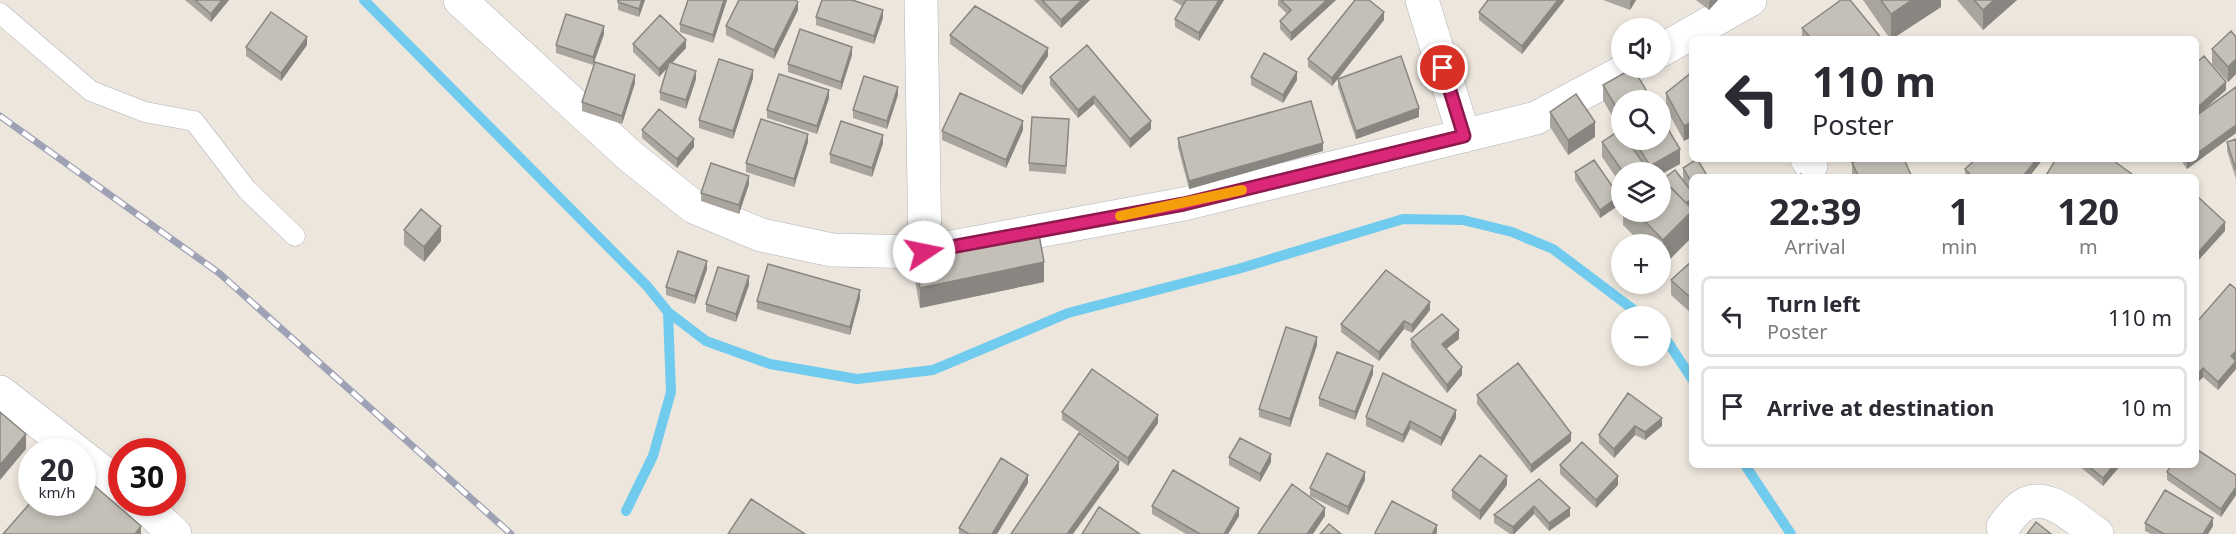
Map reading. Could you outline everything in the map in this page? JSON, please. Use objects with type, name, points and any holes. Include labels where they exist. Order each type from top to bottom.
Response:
[{"type":"street","points":[[459,0],[630,156],[694,207],[761,235],[832,250],[924,252],[1184,204],[1536,118],[1611,78]]},
{"type":"street","points":[[921,0],[924,252]]},
{"type":"street","points":[[1422,0],[1464,136]]},
{"type":"street","points":[[1703,36],[1720,30],[1750,0]]},
{"type":"street","points":[[1671,47],[1689,41]]},
{"type":"street","points":[[0,393],[59,438]]},
{"type":"street","points":[[96,467],[108,476]]},
{"type":"street","points":[[2003,527],[2020,507],[2035,500],[2048,501],[2097,534]]},
{"type":"street","points":[[155,516],[175,534]]},
{"type":"lane","points":[[0,13],[91,91],[145,112],[194,121],[247,190],[295,236]]},
{"type":"building","points":[[195,0],[222,0],[211,14]]},
{"type":"building","points":[[618,0],[642,0],[639,9],[618,2]]},
{"type":"building","points":[[688,0],[724,0],[713,35],[680,24]]},
{"type":"building","points":[[739,0],[795,0],[798,2],[774,50],[726,26]]},
{"type":"building","points":[[822,0],[852,0],[883,10],[874,36],[816,17]]},
{"type":"building","points":[[1042,0],[1082,0],[1061,20]]},
{"type":"building","points":[[1186,0],[1219,0],[1199,33],[1175,19]]},
{"type":"building","points":[[1281,0],[1327,0],[1291,33],[1280,21],[1291,10]]},
{"type":"building","points":[[1355,0],[1369,0],[1384,12],[1332,78],[1308,59]]},
{"type":"building","points":[[1488,0],[1558,0],[1522,46],[1479,12]]},
{"type":"building","points":[[1841,0],[1850,0],[1880,36],[1809,36],[1802,28]]},
{"type":"building","points":[[1881,0],[1912,0],[1891,14]]},
{"type":"building","points":[[1974,0],[1994,0],[1983,10]]},
{"type":"building","points":[[975,6],[1048,48],[1022,87],[950,35]]},
{"type":"building","points":[[271,12],[307,37],[281,73],[246,47]]},
{"type":"building","points":[[566,14],[604,26],[593,57],[556,45]]},
{"type":"building","points":[[660,15],[686,40],[659,69],[633,44]]},
{"type":"building","points":[[800,29],[852,47],[841,82],[788,64]]},
{"type":"building","points":[[2231,31],[2236,37],[2236,59],[2228,67],[2212,49]]},
{"type":"building","points":[[1087,45],[1151,121],[1130,139],[1094,96],[1078,110],[1050,77]]},
{"type":"building","points":[[1264,53],[1297,72],[1283,95],[1251,77]]},
{"type":"building","points":[[1401,56],[1419,108],[1356,131],[1338,79]]},
{"type":"building","points":[[2204,56],[2226,82],[2199,106],[2199,60]]},
{"type":"building","points":[[719,59],[753,70],[733,131],[699,120]]},
{"type":"building","points":[[595,62],[635,75],[622,116],[582,102]]},
{"type":"building","points":[[669,62],[696,71],[686,100],[660,92]]},
{"type":"building","points":[[779,74],[829,90],[817,126],[767,110]]},
{"type":"building","points":[[1689,74],[1689,124],[1684,126],[1671,102],[1670,90]]},
{"type":"building","points":[[864,76],[898,87],[887,121],[853,110]]},
{"type":"building","points":[[1615,78],[1639,78],[1646,90],[1611,90],[1611,98],[1603,85]]},
{"type":"building","points":[[2236,87],[2236,125],[2199,152],[2199,114]]},
{"type":"building","points":[[960,93],[1023,121],[1006,160],[942,131]]},
{"type":"building","points":[[1576,94],[1595,122],[1568,140],[1550,112]]},
{"type":"building","points":[[1311,101],[1323,143],[1189,181],[1178,138]]},
{"type":"building","points":[[659,109],[694,139],[677,159],[642,130]]},
{"type":"building","points":[[1032,117],[1069,119],[1066,166],[1029,163]]},
{"type":"building","points":[[761,119],[808,134],[794,179],[746,163]]},
{"type":"building","points":[[841,121],[883,135],[872,168],[830,154]]},
{"type":"building","points":[[1671,134],[1680,149],[1657,162],[1648,162],[1640,150],[1671,150]]},
{"type":"building","points":[[1611,136],[1611,150],[1634,150],[1642,162],[1616,162],[1602,142]]},
{"type":"building","points":[[2236,139],[2236,170],[2227,142]]},
{"type":"building","points":[[1594,160],[1611,184],[1611,202],[1600,210],[1575,172]]},
{"type":"building","points":[[1692,162],[1699,162],[1706,174],[1689,174],[1689,178],[1683,168]]},
{"type":"building","points":[[1905,162],[1911,174],[1858,174],[1852,163]]},
{"type":"building","points":[[1973,162],[2034,162],[2024,174],[1970,174],[1965,169]]},
{"type":"building","points":[[2054,162],[2115,162],[2132,174],[2047,174]]},
{"type":"building","points":[[711,163],[749,176],[739,205],[701,193]]},
{"type":"building","points":[[1675,170],[1689,188],[1689,200],[1686,203],[1671,187],[1671,173]]},
{"type":"building","points":[[1671,188],[1689,206],[1689,214],[1669,234],[1657,234],[1646,222],[1671,222]]},
{"type":"building","points":[[2199,198],[2225,222],[2199,252]]},
{"type":"building","points":[[421,209],[441,226],[424,247],[404,230]]},
{"type":"building","points":[[1038,229],[1044,262],[920,288],[914,255]]},
{"type":"building","points":[[678,251],[707,261],[695,296],[666,287]]},
{"type":"building","points":[[768,264],[860,290],[850,327],[757,301]]},
{"type":"building","points":[[1689,264],[1689,296],[1671,280]]},
{"type":"building","points":[[718,267],[749,276],[736,314],[706,304]]},
{"type":"building","points":[[1386,270],[1430,302],[1412,325],[1404,321],[1379,352],[1341,324]]},
{"type":"building","points":[[2230,284],[2236,289],[2236,351],[2231,356],[2236,361],[2218,382],[2203,368],[2199,373],[2199,320]]},
{"type":"building","points":[[1442,314],[1459,330],[1442,344],[1462,367],[1447,385],[1411,339]]},
{"type":"building","points":[[1286,327],[1317,337],[1290,419],[1259,409]]},
{"type":"building","points":[[1337,352],[1373,366],[1355,412],[1319,398]]},
{"type":"building","points":[[1518,363],[1571,433],[1531,465],[1477,395]]},
{"type":"building","points":[[1092,369],[1158,415],[1128,458],[1062,412]]},
{"type":"building","points":[[1383,373],[1456,410],[1441,438],[1410,421],[1403,435],[1366,417]]},
{"type":"building","points":[[1628,393],[1662,418],[1645,432],[1635,426],[1614,449],[1599,435]]},
{"type":"building","points":[[0,412],[26,434],[23,438],[18,438],[18,444],[0,465]]},
{"type":"building","points":[[1079,433],[1119,462],[1067,534],[1011,534]]},
{"type":"building","points":[[1240,438],[1271,454],[1260,474],[1229,457]]},
{"type":"building","points":[[1582,442],[1618,476],[1596,500],[1560,465]]},
{"type":"building","points":[[2199,451],[2236,475],[2236,487],[2221,509],[2167,472],[2169,468],[2199,468]]},
{"type":"building","points":[[1327,453],[1365,472],[1348,507],[1310,488]]},
{"type":"building","points":[[1480,455],[1507,476],[1480,511],[1452,490]]},
{"type":"building","points":[[1001,458],[1028,475],[992,534],[969,534],[959,528]]},
{"type":"building","points":[[2091,468],[2111,468],[2103,478]]},
{"type":"building","points":[[1173,470],[1239,508],[1224,534],[1200,534],[1152,506]]},
{"type":"building","points":[[1539,479],[1570,508],[1549,523],[1534,506],[1513,527],[1494,515]]},
{"type":"building","points":[[1292,484],[1325,508],[1307,534],[1258,534]]},
{"type":"building","points":[[96,487],[108,497],[108,516],[129,516],[141,526],[135,534],[3,534],[19,516],[96,516]]},
{"type":"building","points":[[2165,490],[2213,518],[2203,534],[2164,534],[2145,523]]},
{"type":"building","points":[[751,499],[805,534],[728,534]]},
{"type":"building","points":[[1392,501],[1437,525],[1432,534],[1375,533]]},
{"type":"building","points":[[1099,507],[1140,534],[1082,534]]},
{"type":"building","points":[[2036,522],[2051,534],[2027,534]]},
{"type":"building","points":[[1329,524],[1341,534],[1320,534]]},
{"type":"waterway","points":[[364,0],[647,286],[668,312],[706,341],[770,364],[857,379],[933,370],[1068,313],[1238,269],[1403,219],[1463,220],[1512,232],[1553,249],[1629,306]]},
{"type":"waterway","points":[[626,511],[653,456],[671,392],[668,312]]},
{"type":"waterway","points":[[1671,347],[1689,374]]},
{"type":"waterway","points":[[1747,468],[1791,534]]},
{"type":"railway","points":[[0,116],[219,273],[511,534]]},
{"type":"slow traffic","points":[[1120,216],[1242,190]]},
{"type":"route","points":[[924,252],[1184,204],[1464,136],[1443,68]]}]
